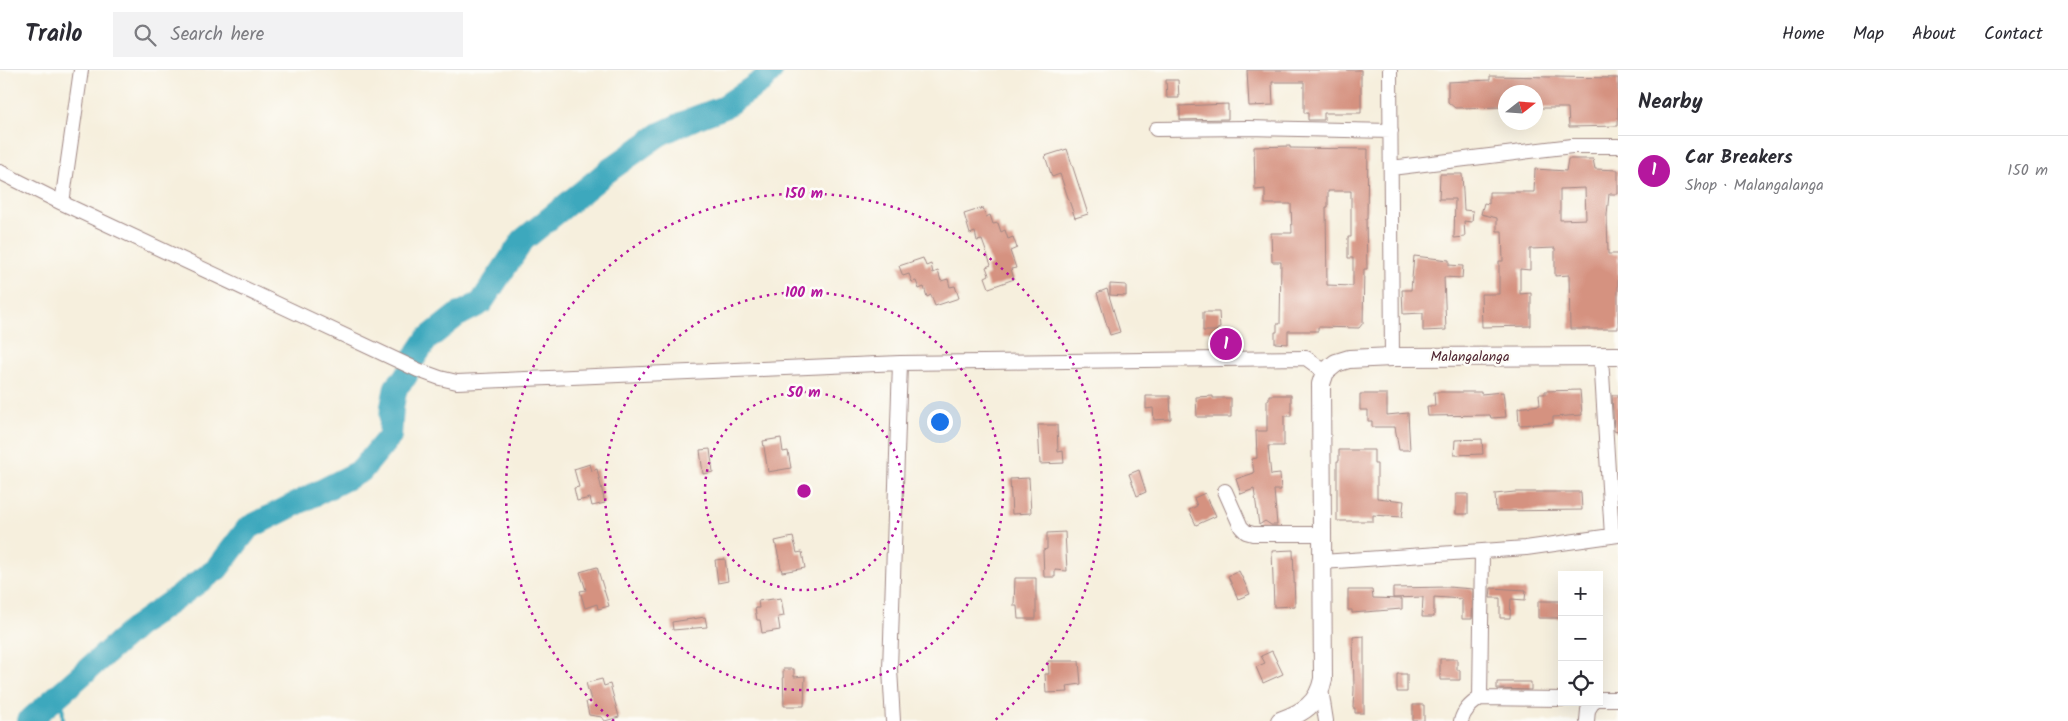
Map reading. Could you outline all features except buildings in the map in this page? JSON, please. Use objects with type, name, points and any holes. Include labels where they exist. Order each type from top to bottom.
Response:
[{"type":"street","points":[[62,203],[81,70]]},
{"type":"street","points":[[1390,70],[1392,357]]},
{"type":"street","points":[[1156,129],[1248,128],[1390,131]]},
{"type":"street","points":[[1391,168],[1545,148],[1618,146]]},
{"type":"street","points":[[0,172],[418,370],[457,382],[900,363],[1306,358],[1325,372],[1320,384],[1324,667],[1321,689],[1326,721]]},
{"type":"street","points":[[1322,562],[1526,548],[1615,536],[1610,356]]},
{"type":"street","name":"Malangalanga","points":[[1325,372],[1336,363],[1349,359],[1392,357],[1610,356]]},
{"type":"street","points":[[893,721],[890,669],[900,363]]},
{"type":"street","points":[[1225,491],[1241,527],[1246,532],[1253,534],[1321,534]]},
{"type":"street","points":[[1480,698],[1482,551]]},
{"type":"street","points":[[1280,721],[1306,710],[1321,689]]},
{"type":"street","points":[[1461,721],[1463,714],[1470,704],[1480,698],[1558,699]]},
{"type":"street","points":[[1603,699],[1618,699]]},
{"type":"street","points":[[1587,721],[1588,710],[1590,706]]},
{"type":"waterway","points":[[414,358],[427,339],[456,316],[481,303],[523,240],[608,171],[660,134],[722,108],[761,82],[772,70]]},
{"type":"waterway","points":[[29,721],[137,626],[217,569],[248,528],[361,471],[390,436],[392,407],[396,387],[406,376]]},
{"type":"waterway","points":[[62,692],[63,721]]},
{"type":"place","name":"Car Breakers","points":[[1226,344]]}]
